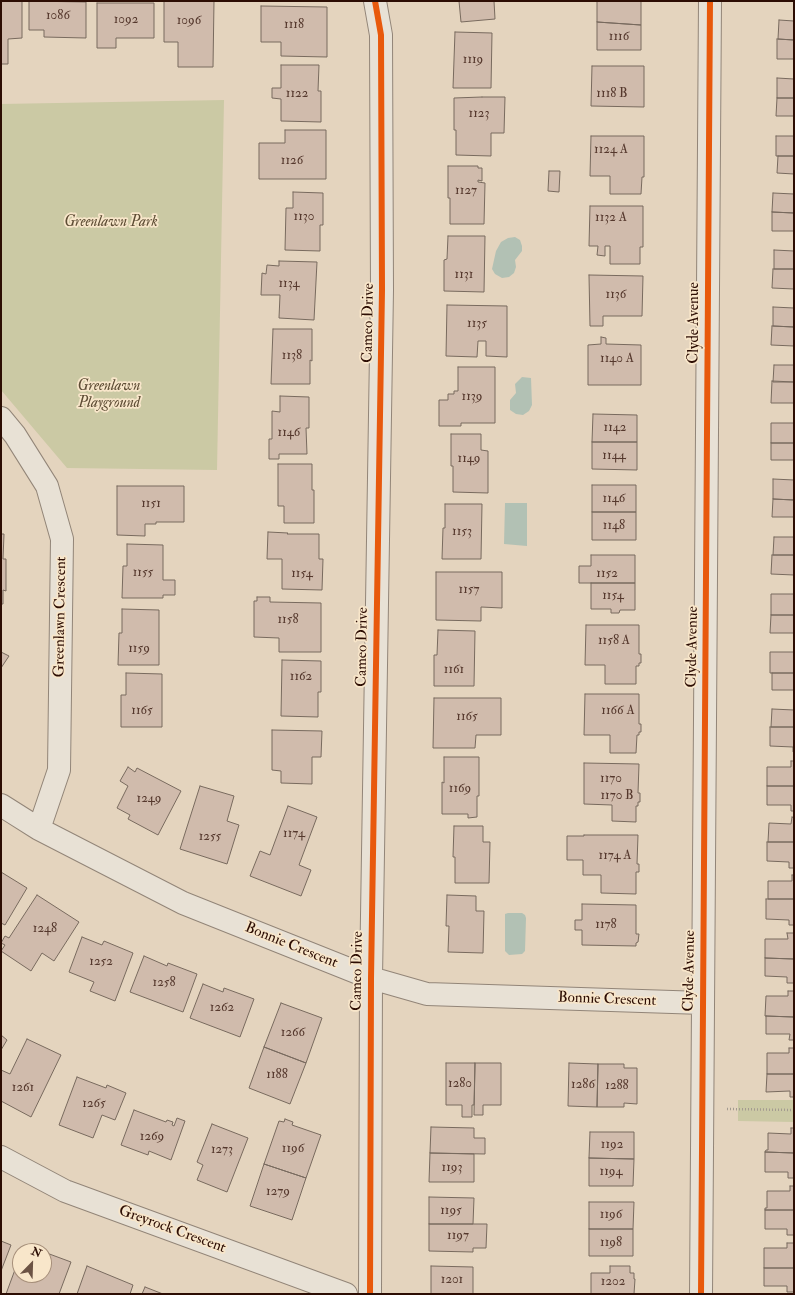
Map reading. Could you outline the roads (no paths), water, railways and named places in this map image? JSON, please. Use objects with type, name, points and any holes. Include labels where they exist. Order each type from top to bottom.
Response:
[{"type":"street","name":"Cameo Drive","points":[[370,1294],[371,978],[382,290],[381,35],[376,1]]},
{"type":"street","name":"Clyde Avenue","points":[[701,1294],[710,1]]},
{"type":"street","name":"Greenlawn Crescent","points":[[1,418],[15,435],[47,486],[62,538],[59,770],[39,829]]},
{"type":"street","name":"Bonnie Crescent","points":[[1,805],[39,829],[183,903],[371,978],[427,994],[703,1003]]},
{"type":"street","name":"Greyrock Crescent","points":[[1,1157],[65,1191],[346,1294]]},
{"type":"park label","name":"Greenlawn Park","points":[[111,223]]},
{"type":"park label","name":"Greenlawn Playground","points":[[109,396]]}]
